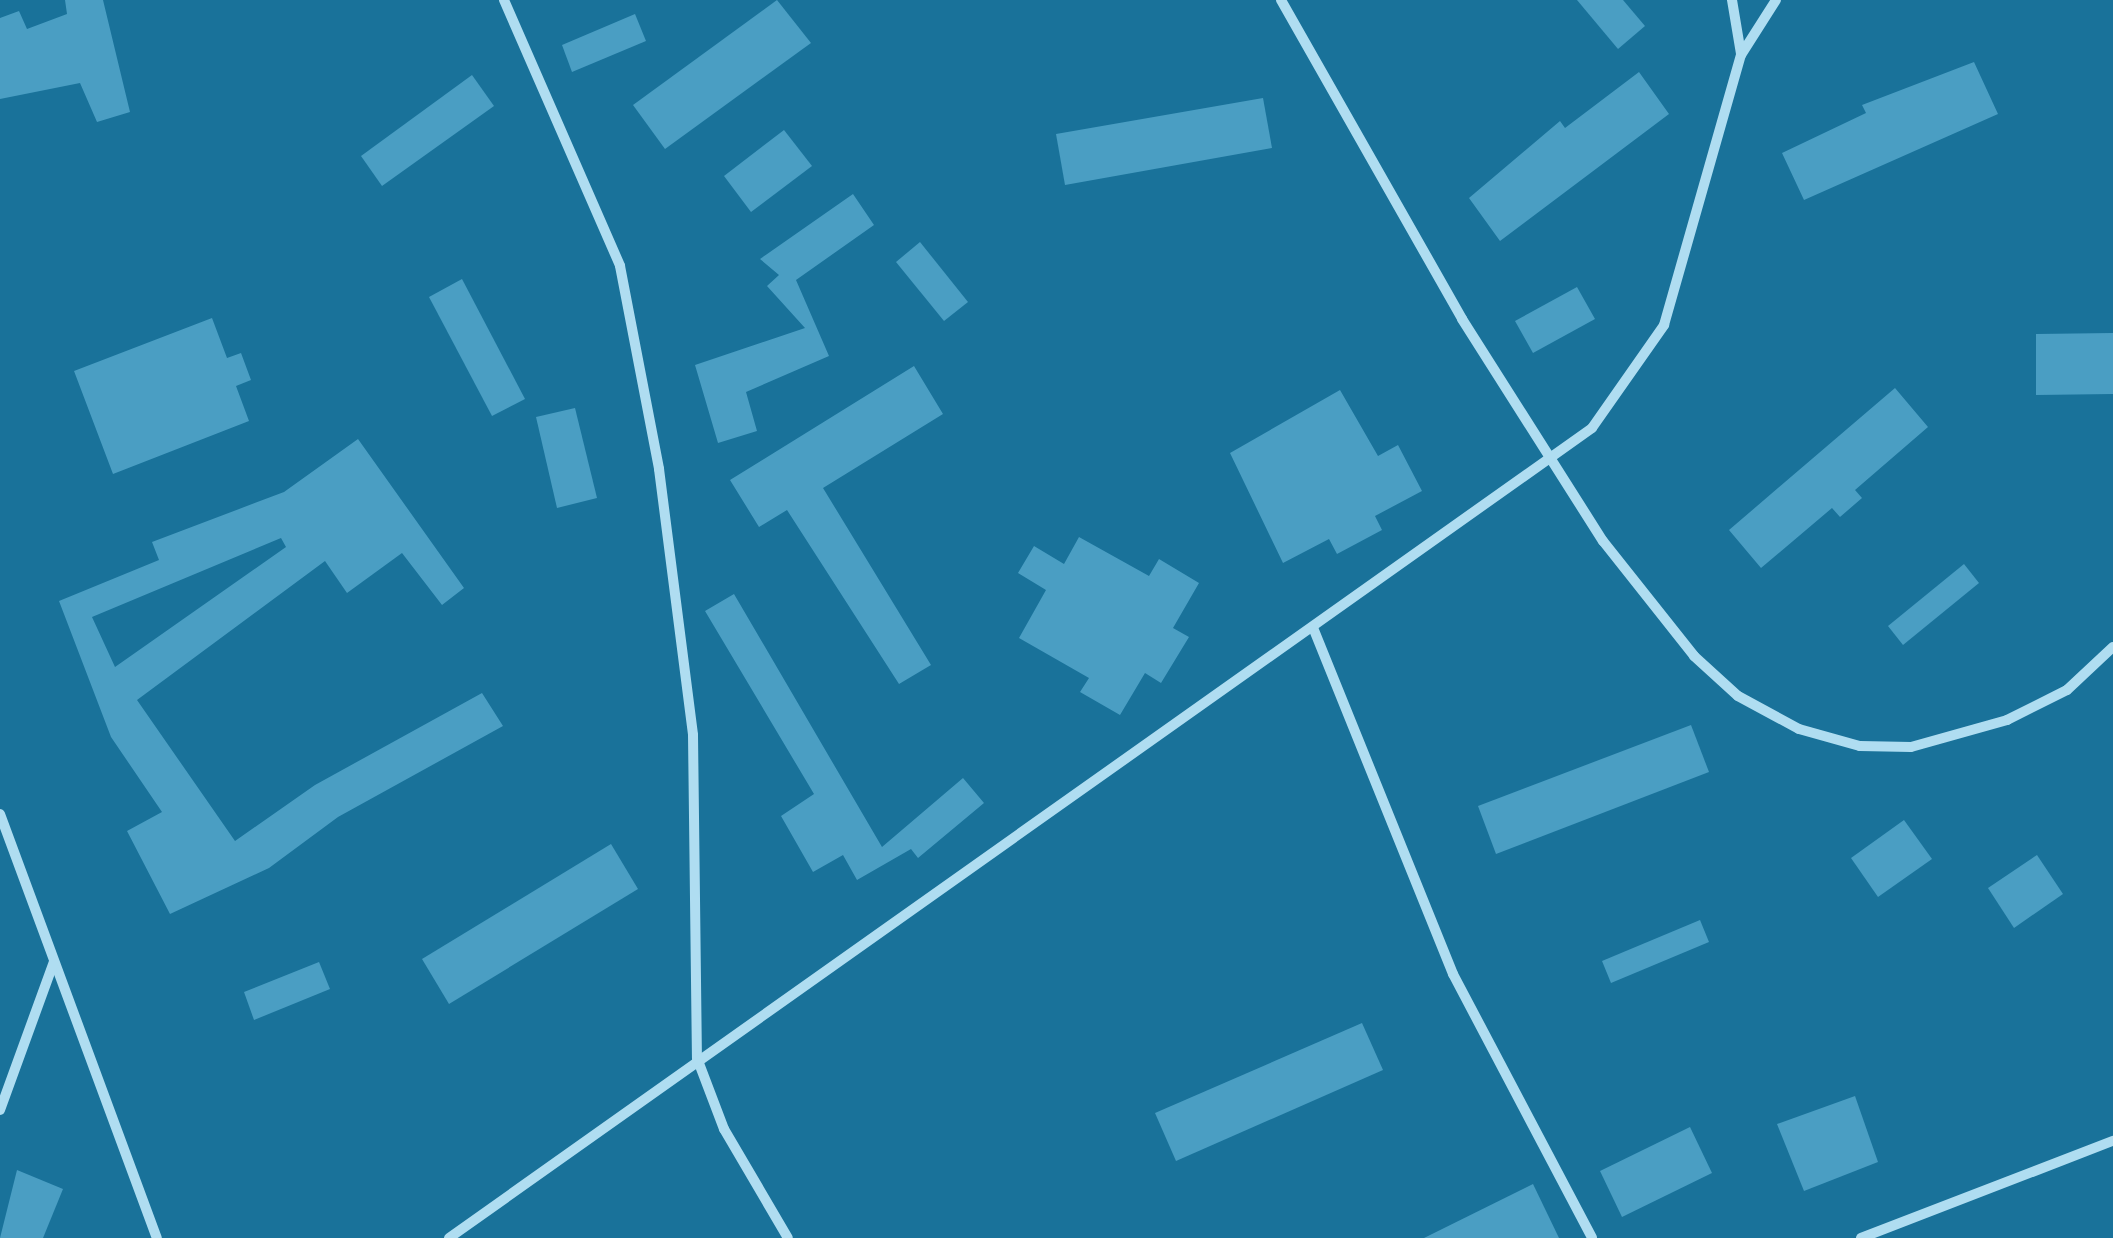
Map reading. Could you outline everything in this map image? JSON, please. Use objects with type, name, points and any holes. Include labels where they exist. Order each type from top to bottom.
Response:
[{"type":"street","points":[[504,0],[620,266],[643,370],[693,735],[698,1058],[724,1129],[788,1238]]},
{"type":"street","points":[[1281,0],[1554,462],[1694,656],[1738,696],[1799,728],[1860,746],[1953,742],[2066,690],[2113,648]]},
{"type":"street","points":[[1732,0],[1742,55]]},
{"type":"street","points":[[449,1238],[698,1058],[1554,462],[1622,394],[1664,326],[1742,55],[1776,0]]},
{"type":"street","points":[[1314,630],[1453,974],[1592,1238]]},
{"type":"street","points":[[0,814],[157,1238]]},
{"type":"street","points":[[0,1110],[54,961]]},
{"type":"street","points":[[1861,1238],[2113,1141]]},
{"type":"building","points":[[65,0],[103,0],[130,112],[97,122],[80,83],[0,99],[0,18],[19,11],[27,29],[67,14]]},
{"type":"building","points":[[777,0],[811,43],[665,149],[633,105]]},
{"type":"building","points":[[1577,0],[1623,0],[1645,26],[1618,49]]},
{"type":"building","points":[[635,14],[646,41],[572,72],[562,45]]},
{"type":"building","points":[[1974,62],[1998,114],[1804,200],[1782,153],[1866,113],[1862,105]]},
{"type":"building","points":[[1639,72],[1669,114],[1500,241],[1469,198],[1560,121],[1565,128]]},
{"type":"building","points":[[472,75],[494,106],[382,186],[361,156]]},
{"type":"building","points":[[1263,98],[1272,148],[1065,185],[1056,134]]},
{"type":"building","points":[[784,130],[812,166],[751,212],[724,176]]},
{"type":"building","points":[[853,194],[874,225],[796,280],[829,356],[746,392],[757,431],[718,443],[695,365],[805,328],[767,286],[779,275],[760,259]]},
{"type":"building","points":[[920,242],[968,302],[944,321],[896,262]]},
{"type":"building","points":[[462,279],[525,399],[492,416],[429,297]]},
{"type":"building","points":[[1577,287],[1595,319],[1533,353],[1515,321]]},
{"type":"building","points":[[212,318],[227,358],[241,353],[251,380],[236,386],[249,421],[113,474],[74,371]]},
{"type":"building","points":[[2113,333],[2113,394],[2036,395],[2036,334]]},
{"type":"building","points":[[914,366],[943,414],[823,488],[931,665],[899,684],[787,510],[759,527],[730,480]]},
{"type":"building","points":[[1895,388],[1928,427],[1855,490],[1862,498],[1840,517],[1832,508],[1761,568],[1729,530]]},
{"type":"building","points":[[1340,390],[1378,456],[1398,445],[1422,491],[1375,516],[1382,530],[1337,554],[1329,539],[1283,563],[1230,453]]},
{"type":"building","points":[[575,408],[597,498],[557,508],[536,417]]},
{"type":"building","points":[[358,439],[464,588],[442,605],[402,553],[347,593],[325,561],[137,700],[235,841],[315,785],[482,693],[503,726],[338,817],[269,868],[170,914],[127,831],[162,812],[111,737],[59,601],[159,560],[152,542],[284,492]],"holes":[[[281,538],[286,547],[115,667],[92,617]]]},
{"type":"building","points":[[1079,537],[1149,576],[1159,559],[1199,583],[1173,628],[1189,637],[1161,683],[1145,673],[1120,715],[1080,692],[1089,678],[1019,638],[1046,590],[1018,573],[1034,546],[1064,564]]},
{"type":"building","points":[[1964,564],[1979,583],[1903,645],[1888,626]]},
{"type":"building","points":[[734,594],[882,847],[963,778],[984,803],[918,858],[911,849],[857,880],[843,855],[813,872],[781,816],[814,794],[705,611]]},
{"type":"building","points":[[1691,725],[1709,772],[1496,854],[1478,806]]},
{"type":"building","points":[[1904,820],[1932,859],[1878,897],[1851,858]]},
{"type":"building","points":[[611,844],[638,889],[449,1004],[422,959]]},
{"type":"building","points":[[2037,855],[2063,894],[2014,928],[1988,888]]},
{"type":"building","points":[[1700,920],[1709,942],[1611,983],[1602,961]]},
{"type":"building","points":[[319,962],[330,989],[254,1020],[244,992]]},
{"type":"building","points":[[1362,1023],[1383,1070],[1176,1161],[1155,1113]]},
{"type":"building","points":[[1855,1096],[1878,1162],[1804,1191],[1777,1124]]},
{"type":"building","points":[[1690,1127],[1712,1173],[1622,1217],[1600,1171]]},
{"type":"building","points":[[17,1170],[63,1189],[43,1238],[0,1238]]},
{"type":"building","points":[[1533,1184],[1559,1238],[1424,1238]]}]
